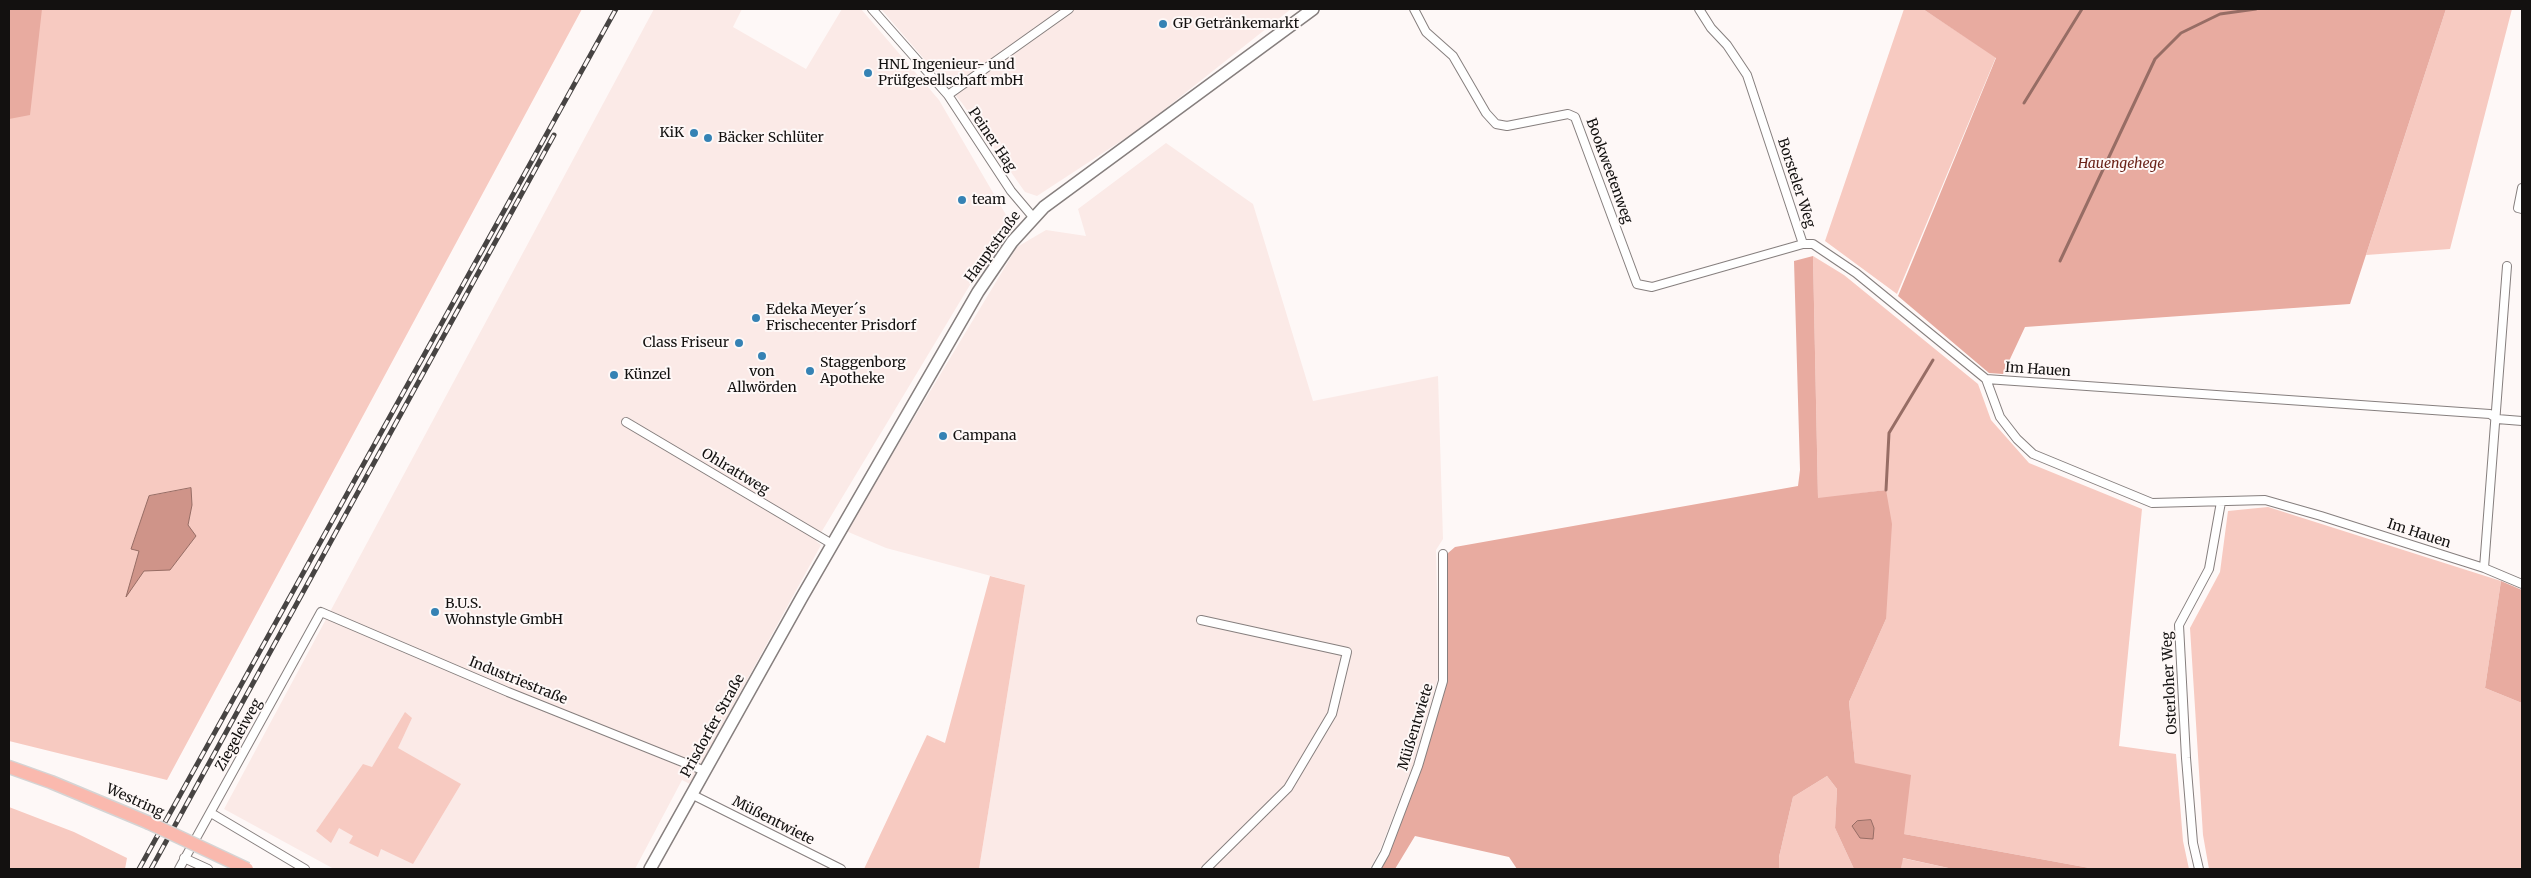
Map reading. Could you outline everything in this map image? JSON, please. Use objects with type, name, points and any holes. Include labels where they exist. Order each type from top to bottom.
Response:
[{"type":"main road","name":"Hauptstraße","points":[[802,597],[978,292],[1012,242],[1033,217],[1313,9]]},
{"type":"main road","name":"Prisdorfer Straße","points":[[650,869],[802,597]]},
{"type":"main road","name":"Westring","points":[[9,767],[51,782],[147,822],[247,869]]},
{"type":"street","name":"Peiner Hag","points":[[872,9],[948,95],[1011,191],[1033,217]]},
{"type":"street","points":[[948,95],[1069,9]]},
{"type":"street","name":"Bookweetenweg","points":[[1414,9],[1426,32],[1453,56],[1486,113],[1496,124],[1507,126],[1568,114],[1575,117],[1637,284],[1652,287],[1803,244]]},
{"type":"street","name":"Borsteler Weg","points":[[1699,9],[1747,75],[1803,244],[1813,244],[1856,273],[1986,379]]},
{"type":"street","points":[[2522,188],[2518,208],[2522,210]]},
{"type":"street","points":[[2484,568],[2497,419],[2506,266]]},
{"type":"street","name":"Im Hauen","points":[[2522,421],[2497,419],[2490,414],[1986,379],[2000,417],[2017,439],[2033,454],[2152,503],[2265,500],[2484,568],[2522,584]]},
{"type":"street","name":"Ohlrattweg","points":[[626,422],[832,544]]},
{"type":"street","name":"Osterloher Weg","points":[[2198,869],[2193,843],[2186,758],[2179,625],[2209,569],[2221,502]]},
{"type":"street","name":"Müßentwiete","points":[[1376,869],[1385,853],[1418,766],[1443,680],[1443,554]]},
{"type":"street","name":"Industriestraße","points":[[322,612],[508,692],[705,771]]},
{"type":"street","name":"Ziegeleiweg","points":[[179,869],[322,612]]},
{"type":"street","points":[[1201,620],[1347,652],[1332,714],[1288,788],[1206,869]]},
{"type":"street","name":"Müßentwiete","points":[[693,795],[841,869]]},
{"type":"street","points":[[210,813],[305,869]]},
{"type":"street","points":[[184,858],[208,869]]},
{"type":"shaded area","points":[[9,9],[582,9],[167,780],[9,741]]},
{"type":"shaded area","points":[[654,9],[742,9],[733,27],[806,69],[842,9],[861,9],[939,100],[1009,220],[816,541],[821,545],[690,784],[682,780],[635,869],[334,869],[224,809]]},
{"type":"shaded area","points":[[881,9],[1291,9],[1141,128],[1037,196],[1025,192],[962,103]]},
{"type":"shaded area","points":[[1904,9],[1923,9],[1996,57],[1897,294],[1825,241]]},
{"type":"shaded area","points":[[2446,9],[2512,9],[2450,249],[2366,255]]},
{"type":"shaded area","points":[[1166,143],[1253,204],[1313,401],[1438,376],[1443,539],[1436,550],[1439,674],[1414,763],[1380,850],[1370,869],[979,869],[1025,585],[886,548],[846,531],[1017,247],[1046,230],[1086,236],[1078,209]]},
{"type":"shaded area","points":[[1813,256],[1844,275],[1978,384],[1991,420],[2029,463],[2142,509],[2119,746],[2176,754],[2183,841],[2189,869],[2095,869],[1904,834],[1855,763],[1849,702],[1886,619],[1886,490],[1818,499]]},
{"type":"shaded area","points":[[191,488],[192,505],[188,525],[196,536],[170,570],[144,571],[126,597],[139,551],[131,549],[149,496]]},
{"type":"shaded area","points":[[2268,507],[2501,581],[2485,688],[2522,703],[2522,869],[2209,869],[2203,835],[2190,628],[2220,572],[2228,511]]},
{"type":"shaded area","points":[[990,576],[1025,585],[979,869],[864,869],[927,735],[945,743]]},
{"type":"shaded area","points":[[405,712],[412,718],[398,748],[461,784],[413,864],[381,849],[378,857],[349,843],[353,836],[339,828],[331,843],[316,831],[363,764],[372,767]]},
{"type":"shaded area","points":[[1827,776],[1837,789],[1835,828],[1854,869],[1779,869],[1779,857],[1793,797]]},
{"type":"shaded area","points":[[9,807],[74,832],[127,858],[125,869],[9,869]]},
{"type":"shaded area","points":[[1871,820],[1874,828],[1873,839],[1860,838],[1852,826],[1857,821]]},
{"type":"shaded area","points":[[1902,858],[1953,869],[1901,869]]},
{"type":"green space","points":[[9,9],[42,9],[30,115],[9,119]]},
{"type":"green space","name":"Hauengehege","points":[[1923,9],[2446,9],[2350,304],[2025,327],[2003,374],[1989,373],[1898,296],[1996,58]]},
{"type":"green space","points":[[1813,256],[1818,498],[1886,490],[1892,524],[1886,619],[1849,702],[1855,763],[1911,775],[1904,834],[2095,869],[1953,869],[1903,858],[1901,869],[1854,869],[1835,828],[1837,789],[1827,776],[1793,797],[1779,857],[1779,869],[1517,869],[1509,857],[1415,836],[1395,869],[1379,869],[1447,681],[1448,553],[1455,547],[1798,486],[1800,470],[1794,261]]},
{"type":"green space","points":[[2501,581],[2522,590],[2522,703],[2485,688]]},
{"type":"waterway","points":[[2024,103],[2082,9]]},
{"type":"waterway","points":[[2060,261],[2155,59],[2181,33],[2220,14],[2256,9]]},
{"type":"waterway","points":[[1886,490],[1889,433],[1933,360]]},
{"type":"railway","points":[[139,869],[616,9]]},
{"type":"railway","points":[[151,869],[554,135]]},
{"type":"place","name":"GP Getränkemarkt","points":[[1163,24]]},
{"type":"place","name":"HNL Ingenieur- und Prüfgesellschaft mbH","points":[[868,73]]},
{"type":"place","name":"KiK","points":[[694,133]]},
{"type":"place","name":"Bäcker Schlüter","points":[[708,138]]},
{"type":"place","name":"team","points":[[962,200]]},
{"type":"place","name":"Edeka Meyer´s Frischecenter Prisdorf","points":[[756,318]]},
{"type":"place","name":"Class Friseur","points":[[739,343]]},
{"type":"place","name":"von Allwörden","points":[[762,356]]},
{"type":"place","name":"Staggenborg Apotheke","points":[[810,371]]},
{"type":"place","name":"Künzel","points":[[614,375]]},
{"type":"place","name":"Campana","points":[[943,436]]},
{"type":"place","name":"B.U.S. Wohnstyle GmbH","points":[[435,612]]}]
